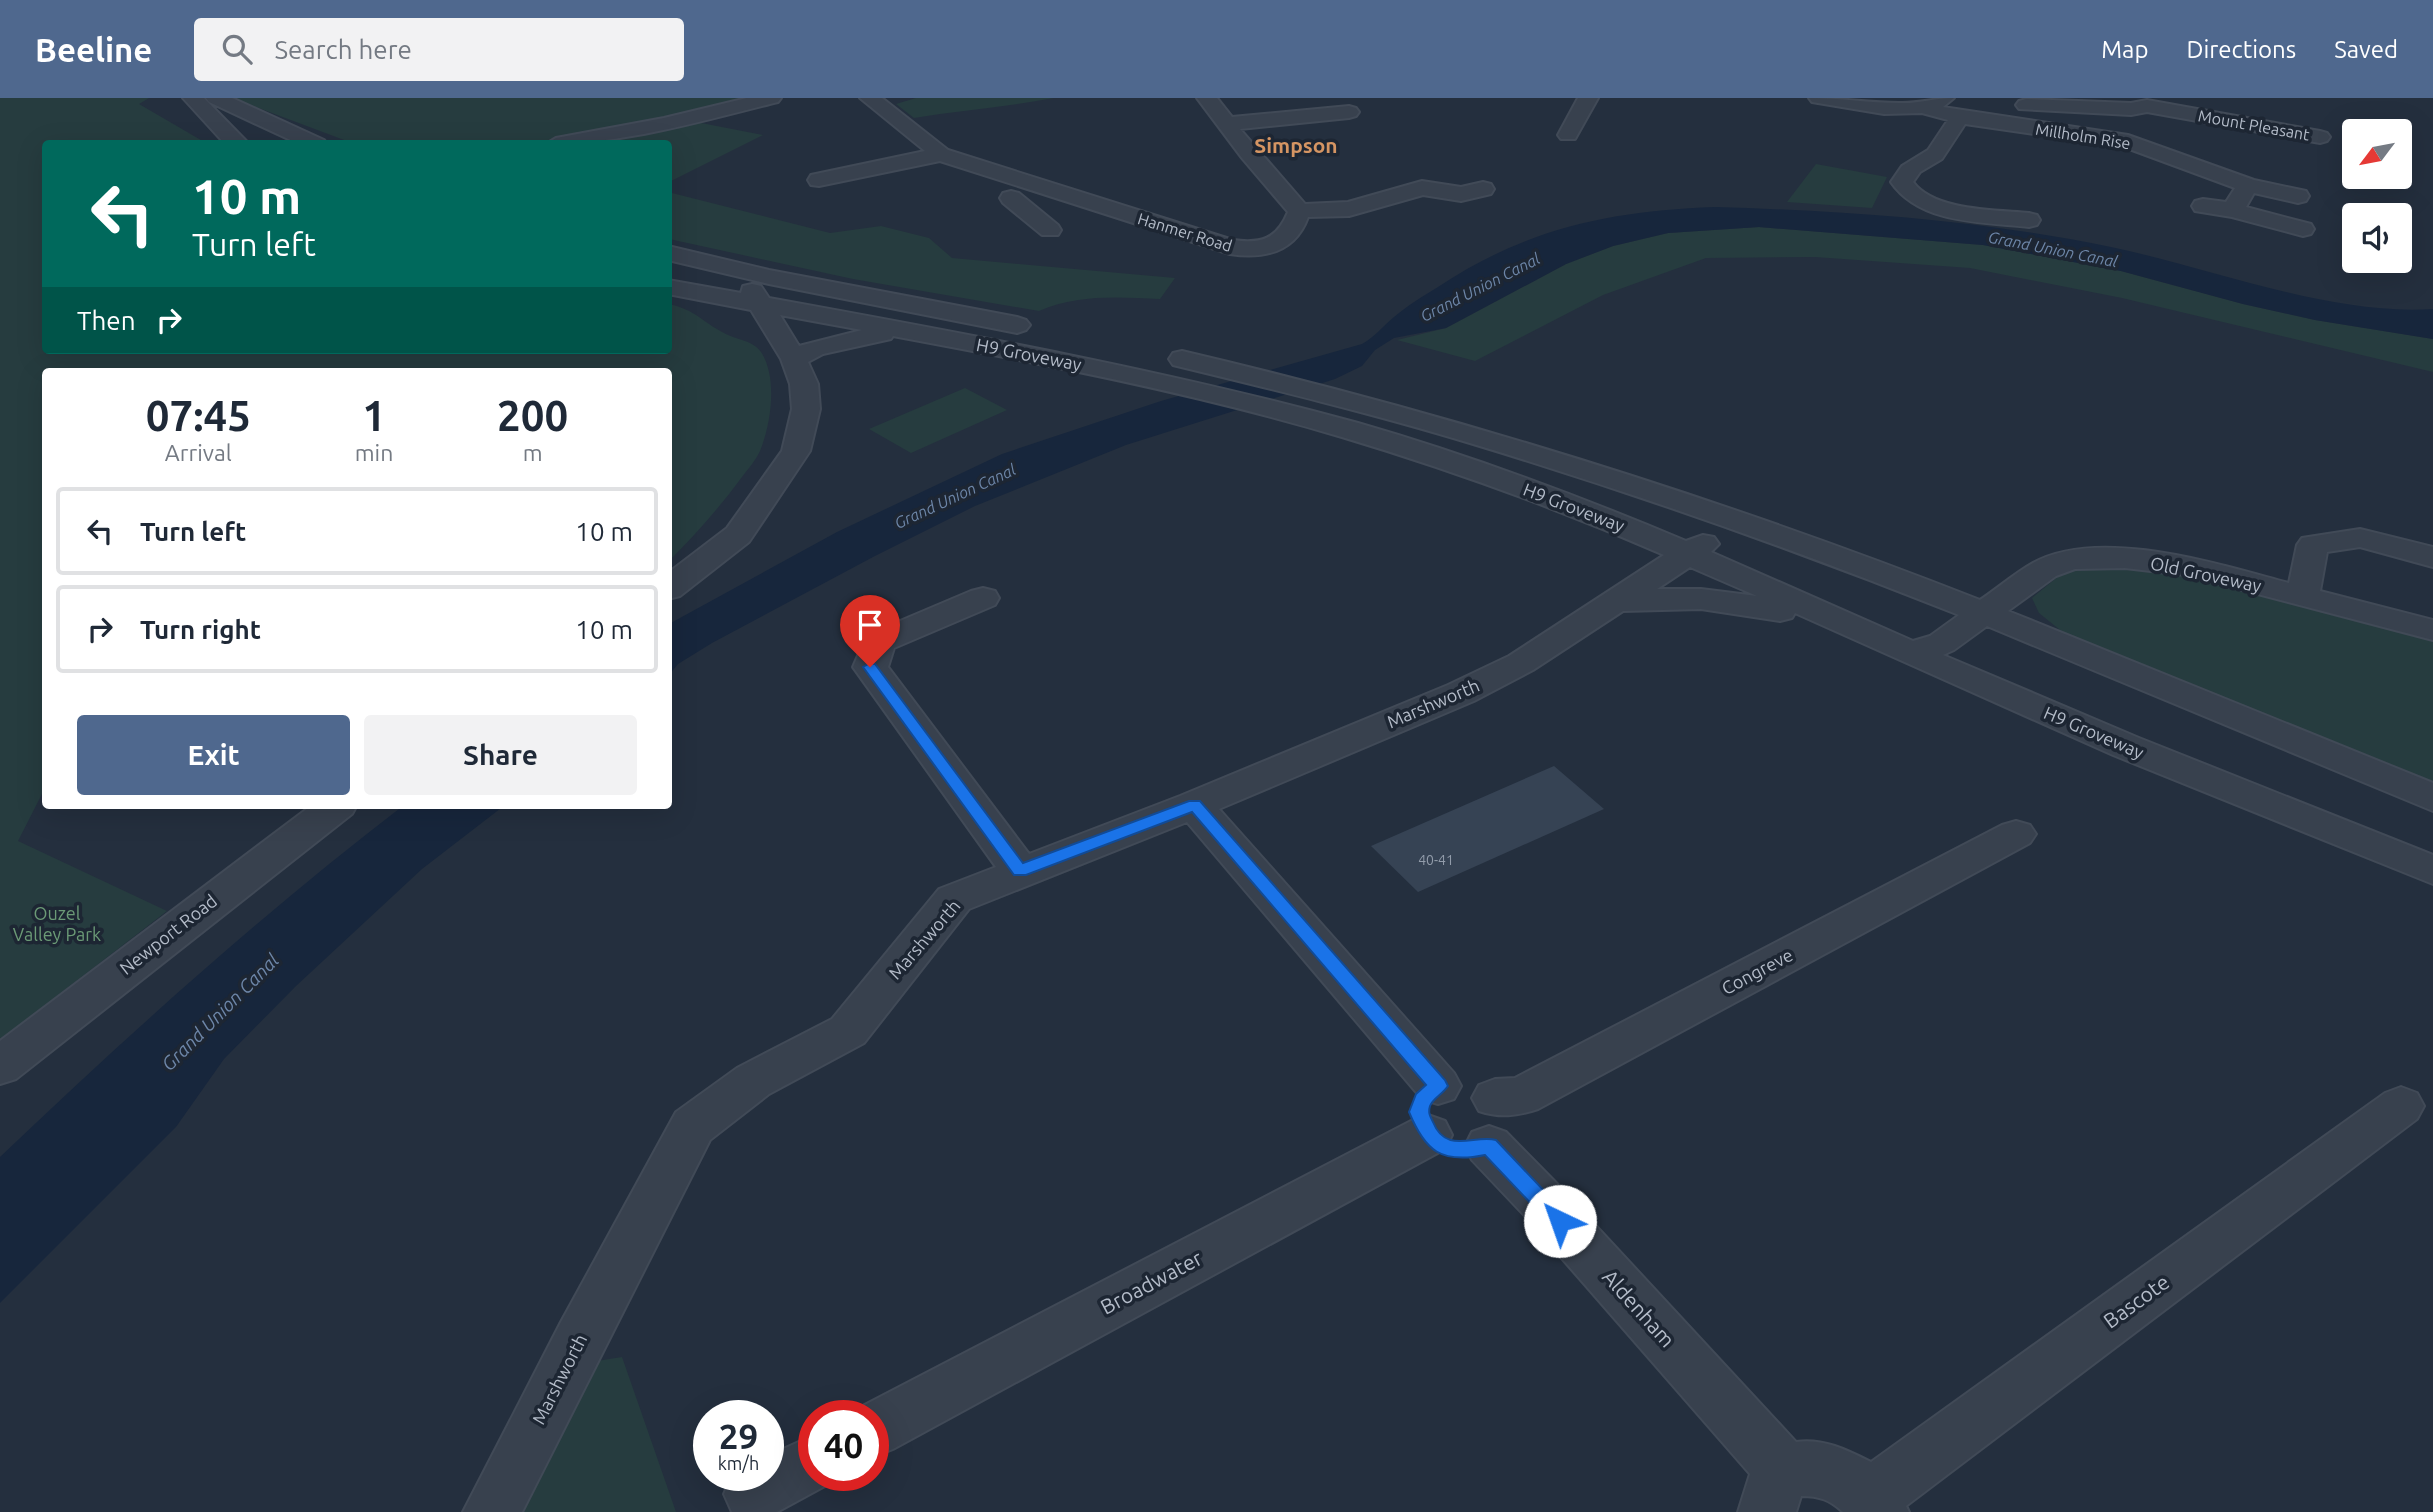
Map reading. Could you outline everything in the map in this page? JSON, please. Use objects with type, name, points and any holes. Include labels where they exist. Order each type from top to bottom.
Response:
[{"type":"street","points":[[193,98],[233,140]]},
{"type":"street","points":[[216,98],[307,140]]},
{"type":"street","points":[[578,140],[664,124],[771,98]]},
{"type":"street","points":[[1207,98],[1249,154],[1298,211],[1349,209],[1422,188],[1461,194],[1483,189]]},
{"type":"street","points":[[1568,135],[1588,98]]},
{"type":"street","points":[[1819,98],[1880,108],[1925,108],[1944,98]]},
{"type":"street","name":"Mount Pleasant","points":[[2011,103],[2131,109],[2166,98]]},
{"type":"street","name":"Hanmer Road","points":[[883,100],[940,155],[1009,187],[1076,198],[1230,247],[1264,249],[1282,242],[1294,228],[1298,211]]},
{"type":"street","name":"Mount Pleasant","points":[[2147,106],[2320,137]]},
{"type":"street","name":"Millholm Rise","points":[[1925,108],[1960,117],[2128,141],[2248,185],[2298,197]]},
{"type":"street","points":[[1227,124],[1349,112]]},
{"type":"street","points":[[1960,117],[1930,159],[1908,170],[1902,182],[1905,191],[1914,199],[1936,207],[2029,220]]},
{"type":"street","points":[[274,126],[331,140]]},
{"type":"street","name":"Hanmer Road","points":[[819,180],[940,155]]},
{"type":"street","points":[[1009,187],[1038,163]]},
{"type":"street","points":[[2233,210],[2248,185]]},
{"type":"street","name":"Hanmer Road","points":[[1009,187],[1043,224],[1076,198]]},
{"type":"street","points":[[2203,206],[2233,210],[2303,229]]},
{"type":"street","name":"H9 Groveway","points":[[672,254],[729,268],[1045,330]]},
{"type":"street","points":[[672,586],[738,535],[796,451],[806,410],[804,353],[758,304],[744,278],[729,268]]},
{"type":"street","name":"H9 Groveway","points":[[672,288],[850,319],[1152,378],[1338,426],[1516,484],[1695,549],[1761,596],[1863,632],[2242,795],[2433,870]]},
{"type":"street","points":[[804,353],[850,319],[905,302]]},
{"type":"street","points":[[804,353],[870,335],[915,332]]},
{"type":"street","name":"H9 Groveway","points":[[1161,354],[1261,377],[1506,445],[1783,537],[1885,577],[1973,622],[2433,798]]},
{"type":"street","points":[[1656,493],[1691,519],[1698,528],[1695,549]]},
{"type":"street","name":"Marshworth","points":[[492,1512],[693,1126],[753,1081],[848,1031],[954,899],[1194,805],[1461,693],[1521,663],[1695,549],[1729,534],[1783,537]]},
{"type":"street","points":[[2303,596],[2313,545],[2360,538],[2433,557]]},
{"type":"street","name":"Old Groveway","points":[[1901,649],[1925,650],[1942,643],[2045,569],[2072,560],[2125,558],[2186,566],[2433,630]]},
{"type":"street","points":[[1619,601],[1761,596]]},
{"type":"street","points":[[983,598],[879,642],[870,667],[904,689],[1020,871]]},
{"type":"street","points":[[1973,622],[1964,644],[1980,666],[2026,704]]},
{"type":"street","points":[[1194,805],[1438,1086]]},
{"type":"street","name":"Newport Road","points":[[0,1066],[333,809]]},
{"type":"street","name":"Congreve","points":[[1492,1122],[1522,1096],[2016,834]]},
{"type":"street","points":[[1449,1082],[1471,1084],[1484,1089],[1492,1122],[1463,1151],[1443,1146],[1428,1135],[1419,1112],[1422,1099],[1438,1086],[1449,1082]]},
{"type":"street","name":"Bascote","points":[[1875,1505],[2401,1106]]},
{"type":"street","name":"Aldenham","points":[[1492,1122],[1542,1201],[1777,1493]]},
{"type":"street","name":"Broadwater","points":[[889,1421],[1428,1135]]},
{"type":"street","points":[[1777,1493],[1816,1467],[1849,1479],[1875,1505]]},
{"type":"street","points":[[753,1494],[798,1470]]},
{"type":"green space","name":"Ouzel Valley Park","points":[[0,98],[149,98],[139,104],[201,140],[42,140],[42,354],[672,354],[672,305],[686,309],[724,333],[758,348],[770,375],[771,388],[770,415],[764,440],[749,468],[716,510],[672,558],[672,368],[42,368],[42,794],[18,841],[167,911],[0,1040]]},
{"type":"green space","points":[[232,98],[771,98],[575,140],[344,140]]},
{"type":"green space","points":[[916,98],[1054,98],[914,118],[896,104]]},
{"type":"green space","points":[[696,122],[763,135],[672,180],[672,140],[603,140]]},
{"type":"green space","points":[[1816,164],[1887,177],[1872,208],[1787,202]]},
{"type":"green space","points":[[672,193],[830,233],[881,226],[929,238],[952,258],[1175,278],[1160,299],[1083,299],[1039,311],[853,279],[672,240]]},
{"type":"green space","points":[[1759,227],[1983,245],[2121,271],[2243,304],[2315,320],[2433,339],[2433,372],[2122,298],[1970,268],[1815,257],[1706,258],[1603,295],[1475,361],[1397,340],[1446,328],[1566,264],[1613,246],[1668,233]]},
{"type":"green space","points":[[965,388],[1007,410],[911,453],[869,429]]},
{"type":"green space","points":[[2138,569],[2196,577],[2433,639],[2433,783],[2065,634],[2039,613],[2032,598],[2066,570]]},
{"type":"green space","points":[[622,1357],[676,1512],[523,1512],[597,1361]]},
{"type":"water","name":"Grand Union Canal","points":[[1715,207],[1914,218],[2062,238],[2150,256],[2312,298],[2394,309],[2433,309],[2433,339],[2315,320],[2243,304],[2121,271],[1983,245],[1759,227],[1668,233],[1613,246],[1566,264],[1446,328],[1394,338],[1375,350],[1362,366],[1335,379],[1126,445],[975,506],[712,643],[678,664],[672,671],[672,622],[837,532],[1002,454],[1161,401],[1362,344],[1432,290],[1504,250],[1537,237],[1570,226],[1605,219],[1677,209]]},
{"type":"water","name":"Grand Union Canal","points":[[399,809],[500,809],[422,869],[296,986],[224,1059],[176,1127],[0,1303],[0,1157],[197,976]]},
{"type":"building","points":[[1554,766],[1604,809],[1418,892],[1371,846]]},
{"type":"district","name":"Simpson","points":[[1296,145]]},
{"type":"route","points":[[870,667],[1020,871],[1194,805],[1408,1048],[1438,1086],[1422,1099],[1419,1112],[1428,1135],[1450,1149],[1478,1150],[1489,1146],[1560,1221]]}]
